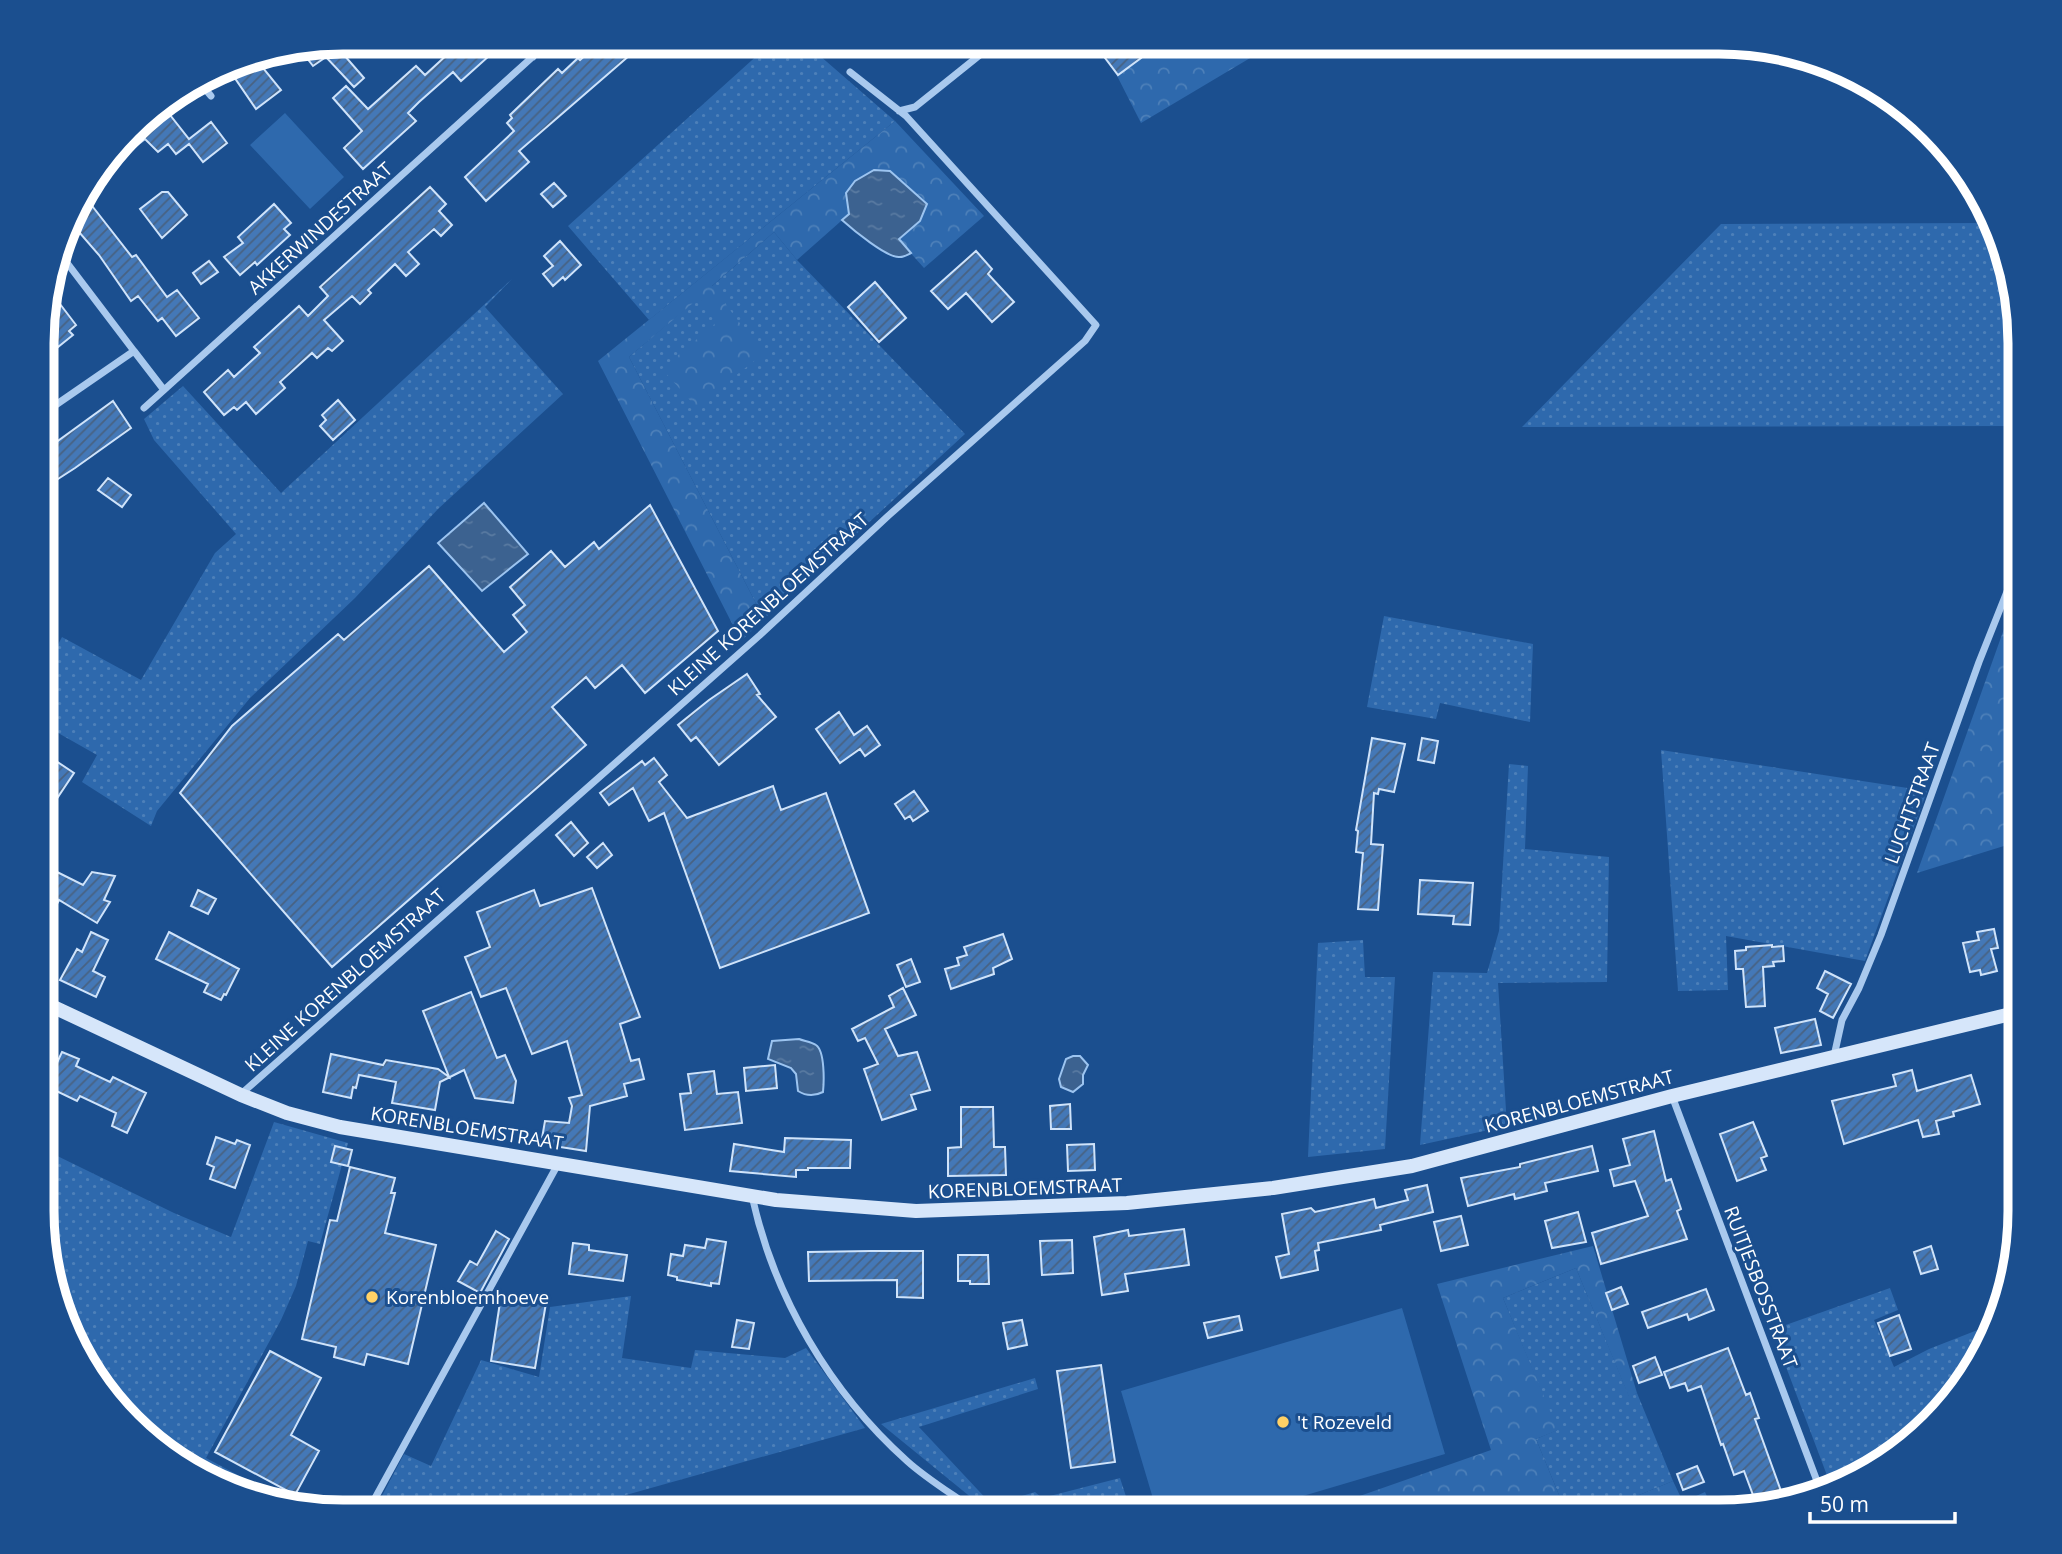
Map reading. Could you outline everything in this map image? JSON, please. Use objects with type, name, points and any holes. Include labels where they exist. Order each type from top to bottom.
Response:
[{"type":"street","points":[[530,54],[533,57]]},
{"type":"street","name":"AKKERWINDESTRAAT","points":[[144,408],[536,54]]},
{"type":"street","points":[[850,72],[899,111],[915,107],[981,54]]},
{"type":"street","points":[[205,89],[211,96]]},
{"type":"street","name":"KLEINE KORENBLOEMSTRAAT","points":[[240,1094],[760,635],[888,516],[1085,341],[1096,325],[899,111]]},
{"type":"street","points":[[66,262],[164,390]]},
{"type":"street","points":[[54,406],[134,351]]},
{"type":"street","name":"LUCHTSTRAAT","points":[[1833,1057],[1842,1020],[1859,988],[1881,935],[1979,662],[2008,589]]},
{"type":"street","name":"KORENBLOEMSTRAAT","points":[[54,1007],[240,1094],[287,1113],[340,1127],[752,1196],[916,1211],[1016,1209],[1154,1201],[1273,1188],[1412,1166],[1672,1096],[2008,1015]]},
{"type":"street","name":"RUITJESBOSSTRAAT","points":[[1672,1096],[1817,1482]]},
{"type":"street","points":[[374,1500],[558,1163]]},
{"type":"street","points":[[752,1196],[760,1233],[802,1332],[870,1424],[909,1463],[960,1500]]},
{"type":"green space","points":[[759,54],[818,54],[895,121],[649,320],[568,226]]},
{"type":"green space","points":[[1125,54],[1257,54],[1141,123],[1110,62]]},
{"type":"green space","points":[[285,113],[344,177],[310,209],[250,145]]},
{"type":"green space","points":[[895,121],[984,216],[924,268],[898,239],[920,221],[849,214],[797,260],[774,232],[712,286],[763,354],[696,407],[662,369],[718,321],[699,298],[629,357],[764,619],[741,641],[598,361]]},
{"type":"green space","points":[[1982,223],[1998,269],[2005,306],[2008,426],[1522,427],[1721,224]]},
{"type":"green space","points":[[774,232],[797,260],[965,434],[764,619],[629,357],[699,297],[719,321],[762,354],[711,287]]},
{"type":"green space","points":[[512,279],[485,307],[563,394],[438,509],[355,598],[250,698],[157,811],[151,826],[82,782],[97,755],[54,731],[54,652],[62,637],[141,680],[215,553],[236,534],[154,440],[144,419],[183,386],[281,493]]},
{"type":"green space","points":[[1384,616],[1533,644],[1530,722],[1440,703],[1436,719],[1367,707]]},
{"type":"green space","points":[[2008,618],[2008,845],[1917,873]]},
{"type":"green space","points":[[1661,750],[1927,791],[1865,961],[1726,936],[1728,990],[1678,991]]},
{"type":"green space","points":[[1509,764],[1528,766],[1525,849],[1609,857],[1607,982],[1498,983],[1507,1126],[1420,1145],[1433,972],[1487,973],[1499,931]]},
{"type":"green space","points":[[1363,940],[1365,977],[1395,977],[1385,1149],[1308,1157],[1318,943]]},
{"type":"green space","points":[[274,1122],[348,1143],[320,1244],[308,1241],[296,1286],[281,1320],[206,1458],[261,1487],[215,1470],[167,1440],[126,1401],[93,1355],[76,1321],[60,1267],[55,1230],[54,1154],[174,1213],[231,1237]]},
{"type":"green space","points":[[1593,1246],[1637,1393],[1629,1397],[1576,1268],[1503,1298],[1558,1430],[1536,1439],[1561,1500],[1532,1500],[1531,1497],[1524,1500],[1348,1500],[1491,1450],[1437,1284]]},
{"type":"green space","points":[[1576,1268],[1629,1396],[1637,1393],[1673,1481],[1627,1500],[1561,1500],[1536,1439],[1557,1430],[1503,1298]]},
{"type":"green space","points":[[1890,1288],[1898,1310],[1874,1320],[1894,1367],[1929,1349],[1983,1328],[1948,1387],[1923,1415],[1879,1451],[1828,1478],[1772,1330]]},
{"type":"green space","points":[[631,1296],[622,1358],[691,1368],[695,1350],[785,1358],[806,1348],[865,1428],[608,1500],[380,1500],[404,1454],[431,1466],[481,1360],[539,1377],[550,1307]]},
{"type":"green space","name":"'t Rozeveld","points":[[1402,1308],[1445,1454],[1290,1500],[1153,1500],[1121,1391]]},
{"type":"green space","points":[[1035,1378],[1038,1389],[919,1427],[987,1500],[974,1500],[881,1424]]},
{"type":"green space","points":[[1120,1478],[1127,1500],[1041,1500],[1009,1500],[1035,1492],[1042,1498]]},
{"type":"green space","points":[[1673,1481],[1682,1500],[1627,1500]]},
{"type":"green space","points":[[1705,1492],[1709,1500],[1687,1500]]},
{"type":"water","points":[[874,170],[890,171],[927,204],[920,221],[899,239],[911,253],[904,256],[894,256],[879,249],[842,220],[849,214],[846,193],[855,181]]},
{"type":"water","points":[[484,503],[528,554],[482,591],[438,543]]},
{"type":"water","points":[[799,1039],[819,1048],[823,1067],[823,1092],[807,1095],[798,1091],[796,1074],[791,1068],[768,1059],[772,1041]]},
{"type":"water","points":[[1080,1056],[1088,1065],[1083,1075],[1083,1084],[1073,1092],[1061,1087],[1059,1079],[1066,1059]]},
{"type":"building","points":[[343,54],[364,78],[354,87],[326,57],[313,66],[306,57]]},
{"type":"building","points":[[448,54],[489,56],[461,81],[453,72],[419,102],[408,113],[416,121],[363,169],[344,148],[362,131],[333,98],[346,86],[368,109],[416,66],[425,75]]},
{"type":"building","points":[[587,54],[631,54],[519,151],[529,162],[486,201],[465,177],[514,131],[507,123],[512,118],[510,115],[558,69],[562,73],[578,58],[580,60]]},
{"type":"building","points":[[1102,54],[1138,54],[1141,58],[1118,75]]},
{"type":"building","points":[[262,66],[281,90],[256,109],[233,76]]},
{"type":"building","points":[[168,113],[189,139],[211,122],[227,143],[203,162],[189,144],[176,154],[168,144],[158,152],[145,139],[124,156]]},
{"type":"building","points":[[554,183],[566,196],[553,207],[541,194]]},
{"type":"building","points":[[430,187],[446,204],[439,211],[452,225],[441,236],[434,229],[408,252],[419,264],[406,276],[395,264],[368,290],[371,293],[360,304],[352,296],[324,320],[343,341],[332,351],[328,348],[317,358],[312,353],[280,382],[285,388],[256,414],[246,402],[237,410],[234,407],[224,415],[204,392],[228,370],[234,377],[260,353],[254,347],[299,306],[308,316],[328,296],[320,287]]},
{"type":"building","points":[[162,192],[168,192],[187,215],[162,238],[140,209]]},
{"type":"building","points":[[90,204],[132,257],[136,255],[167,297],[177,290],[199,318],[176,336],[162,318],[158,321],[138,296],[131,301],[99,255],[77,230]]},
{"type":"building","points":[[274,204],[291,223],[284,229],[290,235],[257,265],[255,262],[240,275],[224,257],[243,243],[238,237]]},
{"type":"building","points":[[560,241],[581,265],[565,280],[563,277],[553,286],[543,274],[553,266],[544,256]]},
{"type":"building","points":[[976,251],[992,269],[988,274],[1014,302],[992,322],[966,293],[948,309],[931,291]]},
{"type":"building","points":[[209,261],[218,272],[201,284],[193,273]]},
{"type":"building","points":[[875,282],[906,318],[879,342],[848,307]]},
{"type":"building","points":[[60,304],[76,325],[69,331],[73,335],[58,347],[54,341],[57,306]]},
{"type":"building","points":[[338,400],[355,420],[333,440],[320,426],[326,420],[322,415]]},
{"type":"building","points":[[113,401],[131,428],[54,482],[54,444]]},
{"type":"building","points":[[108,478],[131,495],[122,507],[98,490]]},
{"type":"building","points":[[650,505],[718,631],[645,693],[622,665],[595,688],[586,677],[552,707],[586,745],[332,967],[180,793],[232,726],[338,634],[344,640],[429,566],[504,652],[527,632],[513,615],[525,605],[510,587],[551,551],[565,567],[594,542],[599,549]]},
{"type":"building","points":[[747,674],[760,694],[757,695],[776,717],[719,765],[696,737],[691,741],[678,725]]},
{"type":"building","points":[[839,712],[854,735],[867,726],[880,745],[865,756],[860,749],[840,763],[816,729]]},
{"type":"building","points":[[1372,738],[1405,744],[1394,792],[1379,789],[1378,794],[1374,793],[1371,844],[1383,845],[1378,910],[1358,909],[1363,853],[1356,852],[1356,830]]},
{"type":"building","points":[[1422,738],[1438,741],[1434,763],[1418,760]]},
{"type":"building","points":[[654,758],[667,775],[659,782],[687,818],[773,786],[781,810],[826,793],[869,913],[720,968],[664,813],[649,821],[633,788],[609,805],[600,793],[642,761],[645,765]]},
{"type":"building","points":[[54,760],[74,773],[54,803]]},
{"type":"building","points":[[914,791],[928,811],[913,821],[910,816],[905,819],[895,804]]},
{"type":"building","points":[[571,822],[588,843],[574,856],[556,835]]},
{"type":"building","points":[[603,843],[612,855],[597,868],[587,857]]},
{"type":"building","points":[[54,870],[83,885],[92,872],[115,876],[104,900],[110,902],[97,923],[59,900],[54,910]]},
{"type":"building","points":[[1420,880],[1473,883],[1470,925],[1453,924],[1454,916],[1418,914]]},
{"type":"building","points":[[592,888],[640,1017],[620,1024],[631,1061],[639,1059],[644,1079],[624,1084],[627,1096],[590,1106],[586,1151],[541,1144],[545,1121],[569,1123],[572,1106],[569,1098],[582,1095],[567,1041],[532,1054],[506,988],[481,997],[465,957],[490,947],[477,912],[534,890],[540,906]]},
{"type":"building","points":[[198,890],[216,899],[208,914],[191,906]]},
{"type":"building","points":[[1994,929],[1998,948],[1991,949],[1997,971],[1981,975],[1980,970],[1970,972],[1963,943],[1979,940],[1977,932]]},
{"type":"building","points":[[91,932],[108,940],[93,971],[105,977],[96,997],[60,980],[77,949],[82,952]]},
{"type":"building","points":[[169,932],[239,969],[221,1000],[204,992],[208,984],[156,959]]},
{"type":"building","points":[[1003,934],[1012,959],[993,968],[994,974],[951,989],[945,969],[959,965],[957,958],[967,955],[964,947]]},
{"type":"building","points":[[1783,946],[1784,961],[1763,967],[1765,1006],[1746,1007],[1743,969],[1736,969],[1735,951],[1746,950],[1746,947]]},
{"type":"building","points":[[911,959],[920,982],[906,987],[897,965]]},
{"type":"building","points":[[1825,971],[1851,984],[1833,1018],[1820,1011],[1828,994],[1817,988]]},
{"type":"building","points":[[903,988],[916,1015],[885,1029],[898,1056],[917,1052],[930,1090],[911,1095],[916,1109],[882,1120],[864,1069],[878,1064],[865,1038],[858,1041],[852,1029],[894,1007],[889,996]]},
{"type":"building","points":[[471,992],[497,1058],[505,1055],[516,1081],[513,1103],[475,1098],[464,1070],[440,1082],[435,1110],[392,1103],[396,1082],[359,1075],[351,1098],[323,1092],[331,1054],[383,1065],[386,1060],[438,1069],[449,1077],[423,1011]]},
{"type":"building","points":[[1815,1019],[1821,1045],[1781,1053],[1775,1028]]},
{"type":"building","points":[[62,1052],[79,1059],[76,1066],[110,1082],[113,1077],[146,1093],[127,1133],[112,1126],[116,1113],[80,1096],[77,1101],[54,1090],[54,1069]]},
{"type":"building","points":[[775,1065],[777,1088],[746,1091],[744,1068]]},
{"type":"building","points":[[1912,1070],[1917,1091],[1971,1075],[1980,1104],[1953,1112],[1954,1116],[1936,1121],[1939,1134],[1923,1137],[1918,1120],[1844,1144],[1832,1101],[1896,1086],[1893,1075]]},
{"type":"building","points":[[714,1071],[717,1094],[738,1092],[742,1123],[685,1130],[680,1094],[691,1093],[688,1074]]},
{"type":"building","points":[[1070,1104],[1071,1129],[1051,1129],[1050,1106]]},
{"type":"building","points":[[961,1107],[993,1107],[994,1147],[1005,1147],[1006,1175],[948,1176],[948,1148],[961,1147]]},
{"type":"building","points":[[1753,1122],[1767,1156],[1761,1158],[1766,1170],[1737,1181],[1720,1134]]},
{"type":"building","points":[[1654,1131],[1666,1181],[1671,1179],[1681,1209],[1677,1211],[1687,1239],[1601,1264],[1592,1233],[1648,1216],[1635,1181],[1614,1186],[1610,1170],[1630,1165],[1623,1139]]},
{"type":"building","points":[[216,1137],[235,1144],[237,1140],[250,1145],[235,1188],[210,1179],[214,1167],[207,1164]]},
{"type":"building","points":[[785,1138],[851,1140],[850,1168],[796,1170],[796,1177],[730,1171],[734,1144],[784,1152]]},
{"type":"building","points":[[1094,1144],[1095,1170],[1068,1171],[1067,1145]]},
{"type":"building","points":[[335,1146],[352,1150],[348,1166],[331,1162]]},
{"type":"building","points":[[1592,1146],[1598,1171],[1545,1183],[1547,1191],[1515,1199],[1514,1194],[1468,1206],[1461,1178],[1520,1167],[1520,1164]]},
{"type":"building","points":[[350,1167],[395,1178],[391,1193],[395,1193],[385,1233],[436,1245],[408,1364],[367,1354],[364,1365],[334,1357],[336,1347],[302,1339],[330,1220],[337,1221]]},
{"type":"building","points":[[1427,1185],[1433,1212],[1380,1225],[1381,1230],[1318,1243],[1319,1250],[1315,1251],[1318,1270],[1281,1278],[1276,1257],[1289,1254],[1282,1214],[1311,1208],[1315,1212],[1374,1199],[1376,1208],[1408,1200],[1405,1190]]},
{"type":"building","points":[[1578,1212],[1586,1242],[1552,1248],[1545,1221]]},
{"type":"building","points":[[1461,1216],[1468,1245],[1441,1251],[1434,1222]]},
{"type":"building","points":[[1184,1229],[1189,1265],[1125,1274],[1128,1291],[1102,1295],[1094,1237],[1128,1230],[1129,1236]]},
{"type":"building","points":[[496,1231],[509,1239],[480,1293],[458,1281],[470,1261],[477,1265]]},
{"type":"building","points":[[707,1239],[726,1242],[719,1284],[711,1283],[711,1286],[677,1280],[677,1277],[668,1275],[671,1254],[683,1256],[685,1245],[705,1248]]},
{"type":"building","points":[[1072,1240],[1073,1273],[1042,1275],[1040,1241]]},
{"type":"building","points":[[573,1243],[589,1245],[589,1250],[627,1255],[623,1281],[569,1274]]},
{"type":"building","points":[[1931,1246],[1938,1269],[1921,1274],[1914,1252]]},
{"type":"building","points":[[923,1251],[923,1298],[897,1297],[897,1280],[809,1281],[808,1252]]},
{"type":"building","points":[[958,1255],[988,1255],[989,1284],[958,1281]]},
{"type":"building","points":[[1621,1287],[1628,1304],[1612,1310],[1606,1293]]},
{"type":"building","points":[[1706,1289],[1714,1310],[1689,1320],[1687,1314],[1648,1328],[1642,1312]]},
{"type":"building","points":[[501,1296],[546,1303],[535,1368],[491,1361]]},
{"type":"building","points":[[1899,1315],[1911,1349],[1890,1356],[1878,1323]]},
{"type":"building","points":[[1239,1316],[1242,1330],[1208,1338],[1204,1323]]},
{"type":"building","points":[[737,1320],[754,1323],[749,1349],[732,1347]]},
{"type":"building","points":[[1022,1320],[1027,1345],[1008,1349],[1003,1323]]},
{"type":"building","points":[[1728,1348],[1746,1395],[1750,1393],[1759,1418],[1755,1419],[1781,1491],[1754,1497],[1744,1471],[1734,1475],[1701,1386],[1688,1391],[1685,1383],[1670,1388],[1664,1372]]},
{"type":"building","points":[[270,1351],[321,1378],[291,1435],[319,1451],[295,1495],[215,1452]]},
{"type":"building","points":[[1655,1357],[1662,1375],[1639,1383],[1633,1366]]},
{"type":"building","points":[[1101,1365],[1115,1462],[1071,1468],[1057,1371]]},
{"type":"building","points":[[1697,1466],[1704,1482],[1683,1490],[1677,1474]]},
{"type":"place","name":"Korenbloemhoeve","points":[[372,1297]]},
{"type":"place","name":"'t Rozeveld","points":[[1283,1422]]}]
